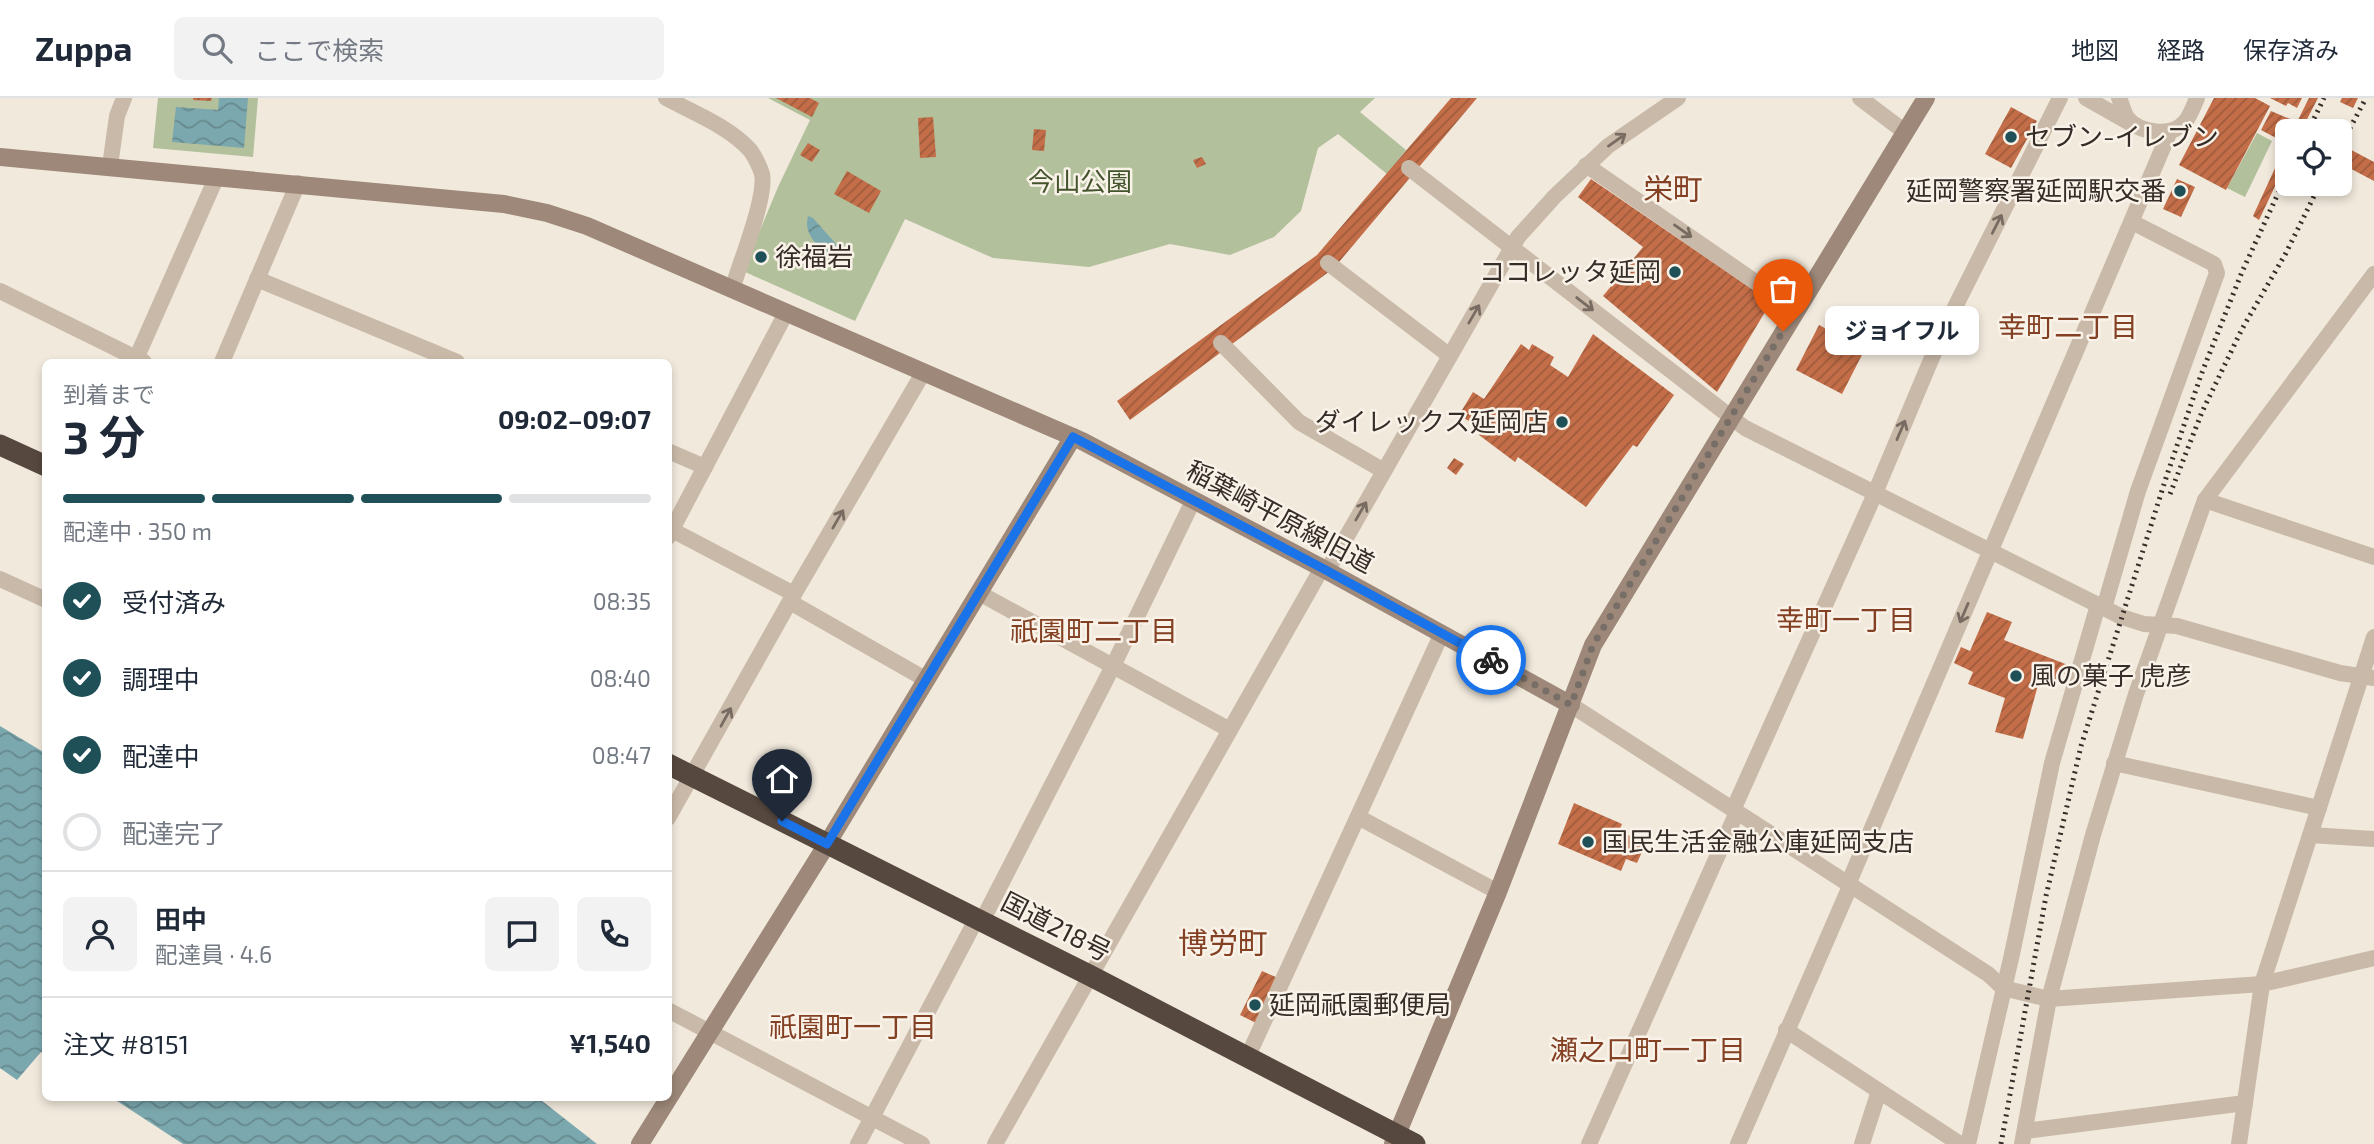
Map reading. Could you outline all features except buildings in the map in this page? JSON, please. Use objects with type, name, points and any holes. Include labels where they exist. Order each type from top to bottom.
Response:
[{"type":"highway","points":[[0,445],[42,464]]},
{"type":"highway","name":"国道218号","points":[[672,766],[1248,1056],[1402,1141]]},
{"type":"street","points":[[110,166],[117,116],[124,98]]},
{"type":"street","points":[[666,98],[715,124],[751,151],[762,175],[760,199],[732,290]]},
{"type":"street","points":[[995,1144],[1230,730],[1384,471],[1518,237],[1586,165],[1608,146],[1678,98]]},
{"type":"street","points":[[1860,98],[1905,132]]},
{"type":"street","points":[[1402,1141],[1593,645],[1926,98]]},
{"type":"street","points":[[1588,1144],[1944,329],[2060,98]]},
{"type":"street","points":[[2086,98],[2138,128],[2151,131],[2170,131],[2184,123],[2197,98]]},
{"type":"street","points":[[2119,98],[2127,118],[2138,128]]},
{"type":"street","points":[[1738,1144],[2170,131]]},
{"type":"street","name":"稲葉崎平原線旧道","points":[[0,157],[504,204],[547,213],[587,226],[1073,437],[1325,569],[1571,705]]},
{"type":"street","points":[[1586,165],[1796,310]]},
{"type":"street","points":[[1409,168],[1745,428],[2101,606],[2144,624],[2177,626],[2367,678]]},
{"type":"street","points":[[140,359],[217,176]]},
{"type":"street","points":[[223,359],[298,183]]},
{"type":"street","points":[[1968,1144],[2052,763],[2138,491],[2217,273],[2214,264],[2132,222]]},
{"type":"street","points":[[1328,263],[1450,356]]},
{"type":"street","points":[[2245,1103],[2024,1137],[2049,999],[2114,763],[2205,500],[2374,274]]},
{"type":"street","points":[[257,279],[450,359]]},
{"type":"street","points":[[0,291],[138,359]]},
{"type":"street","points":[[672,529],[786,313]]},
{"type":"street","points":[[1221,343],[1299,422],[1384,471]]},
{"type":"street","points":[[672,811],[923,373]]},
{"type":"street","points":[[672,1093],[827,844],[1073,437]]},
{"type":"street","points":[[672,453],[705,467]]},
{"type":"street","points":[[2205,500],[2374,557]]},
{"type":"street","points":[[858,1144],[1113,666],[1194,501]]},
{"type":"street","points":[[672,534],[792,598],[925,679]]},
{"type":"street","points":[[0,579],[42,598]]},
{"type":"street","points":[[979,593],[1230,730]]},
{"type":"street","points":[[1248,1056],[1442,633]]},
{"type":"street","points":[[2239,1144],[2262,984],[2319,808],[2367,678],[2374,637]]},
{"type":"street","points":[[1571,705],[1850,883],[1988,974],[2003,988],[2049,999],[2262,984],[2374,958]]},
{"type":"street","points":[[2114,763],[2319,808]]},
{"type":"street","points":[[1358,817],[1498,892]]},
{"type":"street","points":[[2310,835],[2374,839]]},
{"type":"street","points":[[672,1012],[922,1144]]},
{"type":"street","points":[[1786,1030],[1960,1144]]},
{"type":"street","points":[[1862,1144],[1879,1091]]},
{"type":"street","points":[[640,1144],[667,1101]]},
{"type":"green space","points":[[158,98],[258,98],[253,157],[153,148]]},
{"type":"green space","name":"今山公園","points":[[768,98],[1375,98],[1360,112],[1406,150],[1387,174],[1338,134],[1318,148],[1301,211],[1274,237],[1230,255],[1170,244],[1089,267],[993,258],[905,219],[855,321],[743,271],[810,120]]},
{"type":"green space","points":[[2257,133],[2272,141],[2245,197],[2227,188]]},
{"type":"water","points":[[219,98],[248,98],[244,148],[172,142],[176,107],[218,110]]},
{"type":"water","points":[[808,216],[813,218],[836,244],[838,253],[832,258],[810,235]]},
{"type":"water","points":[[0,726],[42,751],[42,1053],[17,1080],[0,1068]]},
{"type":"water","points":[[117,1101],[542,1101],[597,1144],[183,1144]]},
{"type":"railway","points":[[2314,119],[2324,98]]},
{"type":"railway","points":[[2352,124],[2366,98]]},
{"type":"railway","points":[[2001,1144],[2046,896],[2081,746],[2201,375],[2242,272],[2277,196]]},
{"type":"railway","points":[[2170,494],[2202,412],[2242,329],[2286,253],[2314,196]]},
{"type":"way so far","points":[[1491,660],[1571,705],[1593,645],[1783,331]]},
{"type":"place","name":"セブン-イレブン","points":[[2011,137]]},
{"type":"place","name":"延岡警察署延岡駅交番","points":[[2180,191]]},
{"type":"place","name":"徐福岩","points":[[761,257]]},
{"type":"place","name":"ココレッタ延岡","points":[[1675,272]]},
{"type":"place","name":"ジョイフル","points":[[1783,331]]},
{"type":"place","name":"ダイレックス延岡店","points":[[1562,422]]},
{"type":"place","name":"風の菓子 虎彦","points":[[2016,676]]},
{"type":"place","name":"国民生活金融公庫延岡支店","points":[[1588,842]]},
{"type":"place","name":"延岡祇園郵便局","points":[[1255,1005]]},
{"type":"district","name":"栄町","points":[[1673,190]]},
{"type":"district","name":"幸町二丁目","points":[[2068,327]]},
{"type":"district","name":"幸町一丁目","points":[[1846,620]]},
{"type":"district","name":"祇園町二丁目","points":[[1094,631]]},
{"type":"district","name":"博労町","points":[[1223,944]]},
{"type":"district","name":"祇園町一丁目","points":[[853,1027]]},
{"type":"district","name":"瀬之口町一丁目","points":[[1648,1050]]},
{"type":"route","points":[[782,821],[827,844],[1073,437],[1491,660]]}]
